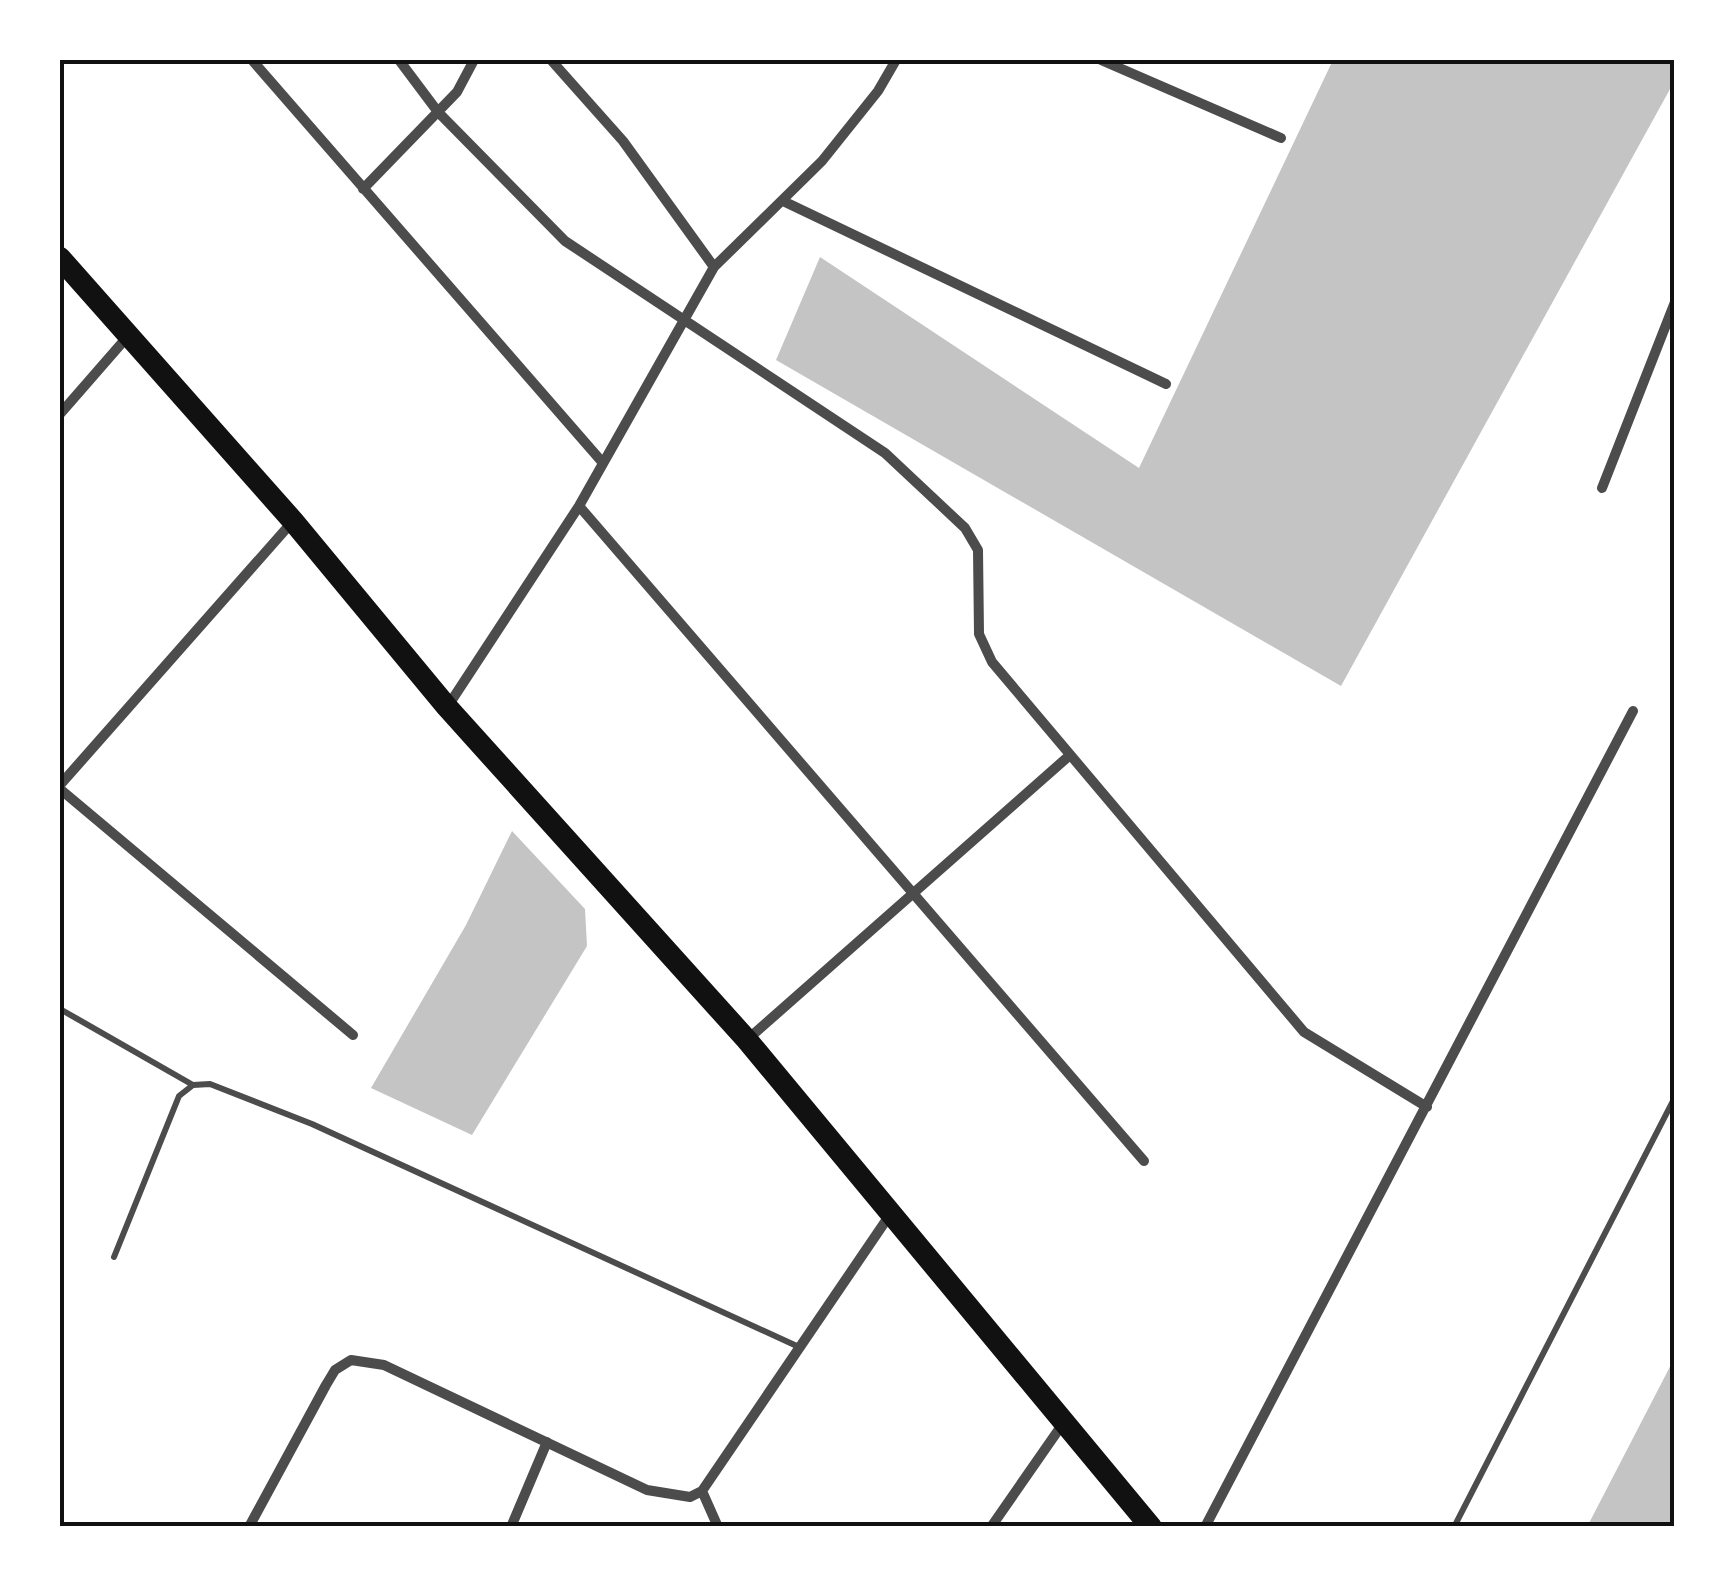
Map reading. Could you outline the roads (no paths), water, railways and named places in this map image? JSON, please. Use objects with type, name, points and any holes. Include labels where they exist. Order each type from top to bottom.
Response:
[{"type":"highway","points":[[60,258],[294,522],[447,707],[747,1040],[889,1216],[1152,1527]]},
{"type":"street","points":[[252,60],[603,463]]},
{"type":"street","points":[[399,60],[438,112],[565,240],[681,321],[885,453],[965,528],[978,550],[980,634],[992,662],[1304,1032],[1427,1107]]},
{"type":"street","points":[[362,188],[438,112],[474,60]]},
{"type":"street","points":[[551,60],[623,140],[714,266]]},
{"type":"street","points":[[447,707],[579,506],[714,266],[783,201],[878,91],[896,60]]},
{"type":"street","points":[[1101,60],[1281,138]]},
{"type":"street","points":[[783,201],[1166,384]]},
{"type":"street","points":[[1602,488],[1675,302]]},
{"type":"street","points":[[62,408],[128,336]]},
{"type":"street","points":[[579,506],[1144,1161]]},
{"type":"street","points":[[294,522],[60,787],[354,1035]]},
{"type":"street","points":[[1205,1527],[1634,711]]},
{"type":"street","points":[[747,1040],[1070,755]]},
{"type":"street","points":[[250,1527],[326,1385],[335,1370],[350,1360],[384,1365],[646,1490],[690,1496],[702,1491],[889,1216]]},
{"type":"street","points":[[991,1527],[1064,1422]]},
{"type":"street","points":[[511,1527],[548,1442]]},
{"type":"street","points":[[702,1491],[718,1527]]},
{"type":"lane","points":[[60,1009],[193,1084],[210,1084],[312,1124],[800,1348]]},
{"type":"lane","points":[[114,1257],[179,1096],[193,1084]]},
{"type":"lane","points":[[1454,1527],[1675,1097]]}]
